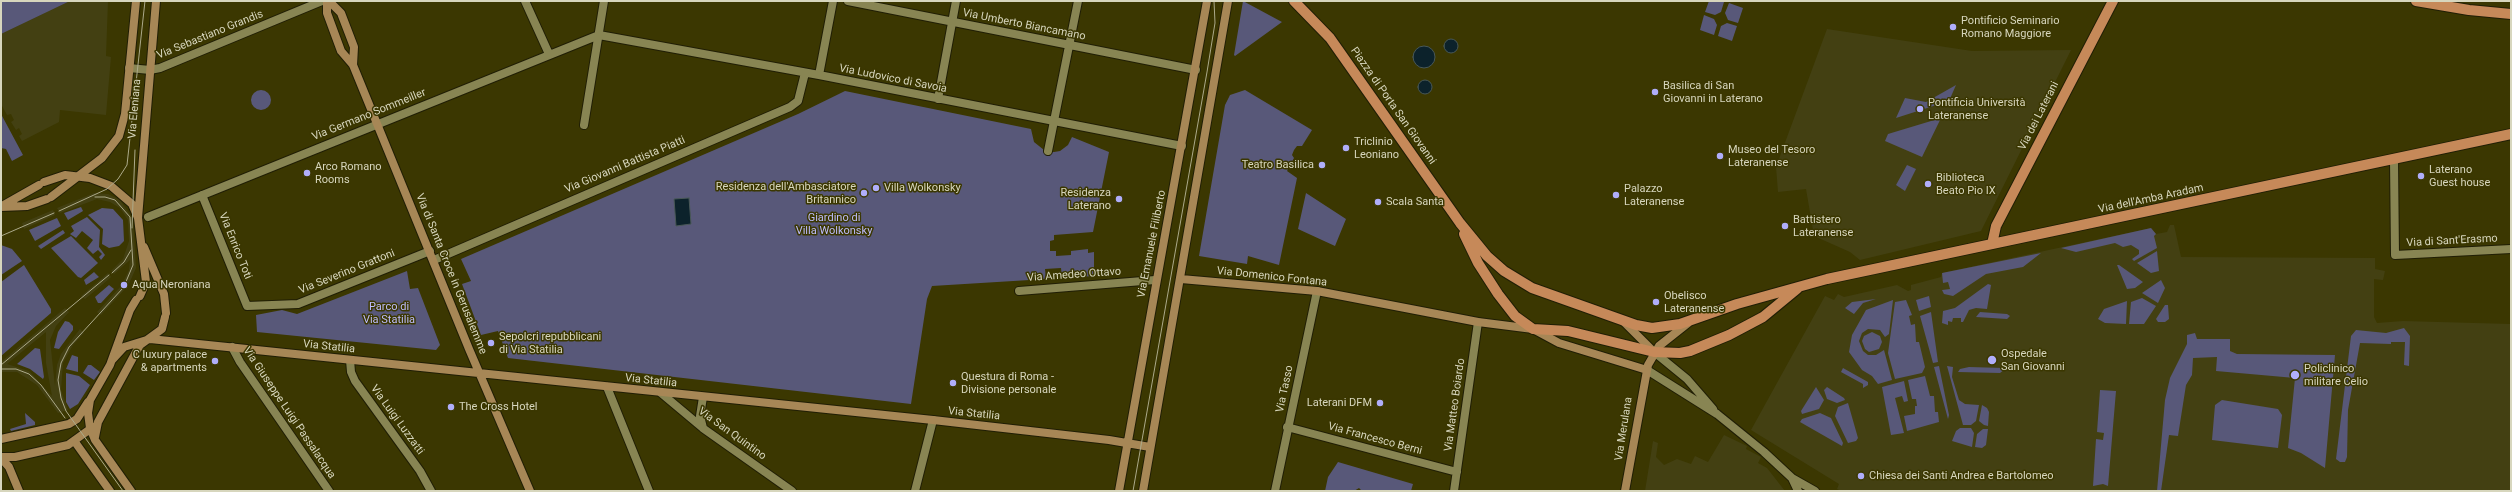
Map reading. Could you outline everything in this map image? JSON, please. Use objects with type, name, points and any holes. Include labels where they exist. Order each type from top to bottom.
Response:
[{"type":"main road","name":"Via Eleniana","points":[[1,207],[27,206],[49,198],[80,176],[107,154],[119,136],[124,120],[136,1]]},
{"type":"main road","name":"Via Eleniana","points":[[138,218],[156,1]]},
{"type":"main road","name":"Via di Santa Croce in Gerusalemme","points":[[328,1],[327,13],[341,51],[353,65],[434,260],[479,374],[530,491]]},
{"type":"main road","name":"Via di Santa Croce in Gerusalemme","points":[[328,1],[342,17],[354,47],[353,65]]},
{"type":"main road","name":"Via Emanuele Filiberto","points":[[1119,491],[1155,280],[1182,146],[1207,1]]},
{"type":"main road","points":[[1142,491],[1181,279],[1228,1]]},
{"type":"main road","name":"Via dei Laterani","points":[[1992,244],[1996,226],[2112,1]]},
{"type":"main road","points":[[2416,1],[2469,10],[2511,14]]},
{"type":"main road","name":"Piazza di Porta San Giovanni","points":[[1298,3],[1334,44],[1460,223]]},
{"type":"main road","name":"Via dell'Amba Aradam","points":[[1460,223],[1487,256],[1517,280],[1544,293],[1642,326],[1656,328],[1690,321],[1737,304],[1827,279],[2511,134]]},
{"type":"main road","points":[[1,207],[58,176],[80,176],[105,184],[122,194],[135,208],[141,238],[146,282],[130,310],[112,360],[91,398],[79,416],[69,424],[1,439]]},
{"type":"main road","points":[[1460,223],[1478,263],[1498,294],[1515,316],[1533,329],[1562,344],[1647,370]]},
{"type":"main road","points":[[1,458],[15,457],[75,442],[91,430],[98,422],[137,350],[162,329],[166,315],[164,294],[141,238]]},
{"type":"main road","name":"Via Domenico Fontana","points":[[1181,279],[1317,291],[1478,322],[1533,329]]},
{"type":"main road","points":[[1533,329],[1568,332],[1654,352],[1680,353],[1690,351],[1728,335],[1763,317],[1797,288]]},
{"type":"main road","points":[[1621,319],[1654,352]]},
{"type":"main road","points":[[1654,352],[1690,321]]},
{"type":"main road","points":[[112,360],[124,347],[150,339]]},
{"type":"main road","name":"Via Statilia","points":[[150,339],[933,420],[1150,447]]},
{"type":"main road","name":"Via Merulana","points":[[1625,491],[1647,370],[1654,352]]},
{"type":"main road","points":[[91,398],[88,413],[91,430],[96,440],[131,491]]},
{"type":"main road","points":[[96,440],[98,422]]},
{"type":"main road","points":[[75,442],[110,491]]},
{"type":"main road","points":[[1,458],[9,467],[18,491]]},
{"type":"street","name":"Via Sebastiano Grandis","points":[[150,70],[164,66],[322,1]]},
{"type":"street","points":[[525,1],[549,54]]},
{"type":"street","points":[[584,125],[604,1]]},
{"type":"street","points":[[819,75],[833,1]]},
{"type":"street","name":"Via Umberto Biancamano","points":[[848,1],[1196,70]]},
{"type":"street","points":[[938,99],[956,1]]},
{"type":"street","points":[[1048,151],[1078,1]]},
{"type":"street","name":"Via Germano Sommeiller","points":[[148,217],[599,35]]},
{"type":"street","name":"Via Ludovico di Savoia","points":[[599,35],[819,75],[1054,123],[1182,146]]},
{"type":"street","points":[[129,68],[150,70]]},
{"type":"street","name":"Via Giovanni Battista Piatti","points":[[434,260],[790,107],[798,101],[805,73]]},
{"type":"street","name":"Via di Sant'Erasmo","points":[[2394,159],[2395,255],[2511,250]]},
{"type":"street","name":"Via Enrico Toti","points":[[202,195],[247,306]]},
{"type":"street","name":"Via Severino Grattoni","points":[[247,306],[298,304],[430,251]]},
{"type":"street","name":"Via Amedeo Ottavo","points":[[1019,291],[1155,280]]},
{"type":"street","name":"Via Tasso","points":[[1275,491],[1287,427],[1317,291]]},
{"type":"street","name":"Via Matteo Boiardo","points":[[1454,491],[1478,322]]},
{"type":"street","name":"Via Giuseppe Luigi Passalacqua","points":[[232,347],[244,368],[329,491]]},
{"type":"street","points":[[1654,352],[1687,379],[1717,414]]},
{"type":"street","name":"Via Luigi Luzzatti","points":[[350,360],[352,376],[420,471],[431,491]]},
{"type":"street","points":[[1647,370],[1717,414],[1792,478],[1815,491]]},
{"type":"street","points":[[607,387],[649,491]]},
{"type":"street","name":"Via San Quintino","points":[[661,393],[704,429],[792,491]]},
{"type":"street","points":[[702,397],[700,416],[704,429]]},
{"type":"street","points":[[915,491],[933,420]]},
{"type":"street","name":"Via Francesco Berni","points":[[1287,427],[1457,472]]},
{"type":"street","points":[[1792,478],[1798,491]]},
{"type":"shaded area","points":[[70,1],[108,1],[106,56],[111,57],[106,115],[60,110],[59,122],[22,141],[19,136],[22,134],[19,128],[16,130],[11,122],[14,120],[11,114],[7,115],[1,104],[1,34]]},
{"type":"shaded area","name":"Pontificia Università Lateranense","points":[[1827,29],[1972,51],[2071,50],[1981,231],[1860,260],[1850,252],[1814,236],[1806,189],[1778,192],[1776,167]]},
{"type":"shaded area","points":[[1451,39],[1456,41],[1458,46],[1456,51],[1451,53],[1446,51],[1444,46],[1446,41]]},
{"type":"shaded area","points":[[1420,46],[1428,46],[1435,53],[1435,61],[1428,68],[1420,68],[1413,61],[1413,53]]},
{"type":"shaded area","points":[[1425,80],[1430,82],[1432,87],[1430,92],[1425,94],[1420,92],[1418,87],[1420,82]]},
{"type":"shaded area","points":[[94,193],[108,194],[120,200],[133,219],[136,268],[128,286],[123,282],[129,270],[130,260],[114,274],[111,271],[123,259],[129,241],[128,220],[120,208],[110,202],[97,199],[60,213],[57,208]]},
{"type":"shaded area","points":[[689,198],[691,224],[676,226],[674,199]]},
{"type":"shaded area","points":[[53,210],[55,215],[24,229],[22,223]]},
{"type":"shaded area","points":[[2170,225],[2174,225],[2181,257],[2375,258],[2375,269],[2385,271],[2383,280],[2374,279],[2374,317],[2377,323],[2403,321],[2511,324],[2511,491],[1841,491],[1837,489],[1839,484],[1751,430],[1825,296],[1834,300],[1838,294],[1844,297],[1897,285],[1908,291],[1911,290],[1911,285],[1941,277],[1942,273],[2151,228],[2156,234],[2167,232]]},
{"type":"shaded area","points":[[108,273],[111,277],[109,279],[85,299],[81,296]]},
{"type":"shaded area","points":[[121,286],[125,289],[101,315],[97,312]]},
{"type":"shaded area","points":[[65,308],[69,312],[56,326],[50,340],[55,386],[57,365],[61,354],[80,329],[84,333],[73,345],[63,363],[61,390],[68,410],[58,413],[37,385],[17,372],[1,372],[1,362]],"holes":[[[46,332],[46,363],[52,396],[29,371],[7,364]]]},
{"type":"shaded area","points":[[1724,435],[1747,446],[1746,449],[1761,457],[1758,463],[1767,468],[1785,491],[1645,491],[1653,441],[1658,443],[1656,457],[1664,465],[1677,459],[1691,464],[1695,456],[1708,462]]},
{"type":"green space","points":[[1,1],[70,1],[1,34]]},
{"type":"green space","points":[[1243,1],[1282,22],[1235,56],[1234,55]]},
{"type":"green space","points":[[1709,1],[1724,2],[1721,12],[1715,15],[1705,12]]},
{"type":"green space","points":[[1729,3],[1743,8],[1738,23],[1728,20],[1725,13]]},
{"type":"green space","points":[[1704,15],[1714,19],[1717,25],[1714,35],[1700,30]]},
{"type":"green space","points":[[1727,23],[1737,26],[1732,41],[1718,36],[1721,26]]},
{"type":"green space","points":[[1956,85],[1949,101],[1896,118],[1905,98],[1926,102]]},
{"type":"green space","points":[[261,90],[268,93],[271,100],[268,107],[261,110],[254,107],[251,100],[254,93]]},
{"type":"green space","points":[[1245,90],[1312,130],[1302,146],[1297,146],[1294,150],[1292,155],[1294,158],[1287,171],[1297,178],[1279,265],[1248,256],[1247,264],[1199,256],[1225,105],[1230,95]]},
{"type":"green space","name":"Giardino di Villa Wolkonsky","points":[[845,91],[1031,129],[1034,142],[1044,150],[1054,152],[1060,151],[1068,145],[1072,137],[1109,152],[1093,232],[1054,235],[1054,240],[1050,241],[1050,251],[1056,251],[1056,256],[1071,255],[1071,251],[1088,249],[1088,253],[1094,252],[1094,276],[1062,278],[1061,268],[1045,269],[1046,279],[932,286],[927,299],[911,404],[508,358],[498,331],[481,335],[462,284],[471,281],[461,259],[798,114]]},
{"type":"green space","points":[[1,114],[23,155],[12,161],[6,149],[1,148]]},
{"type":"green space","points":[[1941,118],[1922,157],[1885,141],[1888,134]]},
{"type":"green space","points":[[1907,165],[1916,169],[1905,191],[1896,185]]},
{"type":"green space","points":[[1306,193],[1346,219],[1335,246],[1298,229]]},
{"type":"green space","points":[[81,207],[83,211],[68,220],[64,213]]},
{"type":"green space","points":[[102,208],[113,209],[123,220],[124,241],[119,246],[109,248],[102,244],[103,229],[88,215]]},
{"type":"green space","points":[[87,217],[100,230],[99,247],[105,255],[101,260],[99,257],[102,254],[98,250],[93,254],[87,248],[93,240],[82,231],[76,238],[70,234],[74,231],[71,226]]},
{"type":"green space","points":[[57,218],[61,226],[35,241],[29,230]]},
{"type":"green space","points":[[2151,228],[2156,234],[2154,236],[2157,248],[2134,261],[2132,259],[2139,254],[2139,250],[2131,245],[2123,247],[2115,243],[2076,252],[2061,248]]},
{"type":"green space","points":[[63,230],[65,233],[41,249],[38,246]]},
{"type":"green space","points":[[71,236],[98,263],[81,278],[78,277],[51,248]]},
{"type":"green space","points":[[1,245],[12,249],[22,261],[1,275]]},
{"type":"green space","points":[[2157,251],[2159,271],[2151,273],[2137,263]]},
{"type":"green space","points":[[2041,253],[2023,267],[1986,274],[1953,296],[1944,294],[1942,290],[1950,289],[1948,282],[1943,283],[1942,273]]},
{"type":"green space","points":[[24,265],[51,309],[51,313],[1,356],[1,282]]},
{"type":"green space","points":[[2117,265],[2143,282],[2135,288],[2127,289]]},
{"type":"green space","name":"Parco di Via Statilia","points":[[407,271],[410,289],[418,288],[440,345],[436,350],[257,332],[256,315],[282,310],[297,314]]},
{"type":"green space","points":[[94,272],[99,277],[86,285],[84,280]]},
{"type":"green space","points":[[2161,280],[2165,288],[2158,303],[2142,293]]},
{"type":"green space","points":[[1988,284],[1991,285],[1987,309],[1976,308],[1969,310],[1963,322],[1961,322],[1961,318],[1953,318],[1952,322],[1948,321],[1948,325],[1942,323],[1943,311],[1955,308]]},
{"type":"green space","points":[[109,285],[114,289],[101,303],[98,303],[95,297]]},
{"type":"green space","points":[[1929,296],[1931,307],[1919,311],[1916,300]]},
{"type":"green space","points":[[2142,298],[2156,306],[2144,324],[2129,324],[2131,302]]},
{"type":"green space","points":[[1876,299],[1863,303],[1854,314],[1845,308],[1852,302]]},
{"type":"green space","points":[[1893,300],[1889,334],[1885,337],[1880,330],[1868,329],[1862,333],[1859,341],[1863,351],[1868,355],[1876,355],[1884,350],[1892,380],[1878,384],[1872,376],[1862,370],[1849,352],[1852,335],[1866,310]]},
{"type":"green space","points":[[1906,300],[1912,315],[1909,316],[1911,325],[1915,324],[1916,342],[1919,342],[1925,367],[1922,373],[1895,379],[1888,353],[1895,302]]},
{"type":"green space","points":[[2127,301],[2126,324],[2105,323],[2098,319],[2104,309]]},
{"type":"green space","points":[[2165,305],[2168,305],[2169,319],[2165,322],[2158,322],[2156,319]]},
{"type":"green space","points":[[1931,312],[1938,362],[1933,363],[1920,316]]},
{"type":"green space","points":[[1980,312],[2007,314],[2010,316],[2007,319],[1976,317]]},
{"type":"green space","points":[[65,321],[69,322],[73,326],[73,330],[59,349],[54,348],[58,332]]},
{"type":"green space","points":[[2404,328],[2410,336],[2409,366],[2404,365],[2405,342],[2391,342],[2391,344],[2360,343],[2348,410],[2347,457],[2345,462],[2340,462],[2336,459],[2351,336],[2356,330],[2386,333]]},
{"type":"green space","points":[[1872,332],[1880,336],[1882,342],[1879,349],[1869,352],[1865,349],[1862,341],[1864,336]]},
{"type":"green space","points":[[2195,333],[2197,339],[2230,339],[2230,351],[2237,354],[2335,355],[2325,468],[2301,453],[2288,448],[2295,378],[2216,371],[2217,357],[2193,358],[2192,375],[2186,385],[2178,436],[2169,435],[2161,491],[2157,491],[2165,400],[2170,378],[2187,344],[2187,335]]},
{"type":"green space","points":[[35,348],[40,349],[43,379],[30,369],[17,364]]},
{"type":"green space","points":[[72,355],[78,357],[78,372],[66,369]]},
{"type":"green space","points":[[88,365],[91,365],[100,372],[94,380],[83,373]]},
{"type":"green space","points":[[1939,366],[1949,415],[1948,419],[1934,367]]},
{"type":"green space","points":[[1947,366],[1953,367],[1952,377],[1959,400],[1965,404],[1979,405],[1976,421],[1971,425],[1963,425]]},
{"type":"green space","points":[[1969,367],[2005,369],[2000,373],[1958,372],[1960,369]]},
{"type":"green space","points":[[1843,368],[1868,382],[1868,385],[1863,388],[1863,384],[1841,372]]},
{"type":"green space","points":[[66,373],[79,376],[90,385],[78,404],[70,409],[66,402]]},
{"type":"green space","points":[[1925,376],[1930,396],[1934,396],[1935,412],[1938,412],[1939,422],[1907,431],[1904,416],[1915,414],[1915,406],[1917,406],[1916,399],[1912,399],[1908,380]]},
{"type":"green space","points":[[1904,381],[1908,401],[1904,402],[1902,396],[1895,398],[1904,433],[1891,435],[1882,387]]},
{"type":"green space","points":[[1816,387],[1824,400],[1819,409],[1802,414],[1801,411]]},
{"type":"green space","points":[[1827,387],[1845,400],[1837,403],[1827,399],[1824,390]]},
{"type":"green space","points":[[2100,390],[2116,391],[2108,486],[2103,484],[2093,486],[2096,439],[2103,440],[2104,433],[2097,432]]},
{"type":"green space","points":[[2222,400],[2278,409],[2282,415],[2278,448],[2212,440],[2215,405]]},
{"type":"green space","points":[[1848,403],[1858,438],[1856,441],[1848,443],[1835,416],[1838,407]]},
{"type":"green space","points":[[1982,405],[1987,408],[1989,412],[1988,426],[1979,421]]},
{"type":"green space","points":[[25,413],[35,422],[35,425],[11,431],[10,429],[26,424]]},
{"type":"green space","points":[[1820,413],[1831,418],[1843,443],[1842,446],[1800,422],[1802,419]]},
{"type":"green space","points":[[1960,428],[1971,428],[1974,433],[1972,447],[1952,441],[1956,431]]},
{"type":"green space","points":[[1983,429],[1988,429],[1986,445],[1982,448],[1975,447],[1977,434]]},
{"type":"green space","points":[[1338,462],[1413,484],[1411,491],[1362,491],[1359,488],[1354,491],[1325,491],[1328,477]]},
{"type":"tram line","points":[[59,211],[107,189],[118,179],[127,165],[145,1]]},
{"type":"tram line","points":[[1133,491],[1207,72],[1215,23],[1214,1]]},
{"type":"tram line","points":[[132,228],[135,150]]},
{"type":"tram line","points":[[95,197],[105,197],[115,200],[130,217],[133,265],[125,284]]},
{"type":"tram line","points":[[1,236],[54,213]]},
{"type":"tram line","points":[[112,273],[124,262],[131,250]]},
{"type":"tram line","points":[[1,365],[109,275]]},
{"type":"tram line","points":[[123,288],[69,347],[61,363],[58,380],[61,398],[66,411],[123,491]]},
{"type":"tram line","points":[[1,369],[16,369],[29,374],[41,385],[65,418]]},
{"type":"place","name":"Pontificio Seminario Romano Maggiore","points":[[1953,27]]},
{"type":"place","name":"Basilica di San Giovanni in Laterano","points":[[1655,92]]},
{"type":"place","name":"Pontificia Università Lateranense","points":[[1920,109]]},
{"type":"place","name":"Triclinio Leoniano","points":[[1346,148]]},
{"type":"place","name":"Museo del Tesoro Lateranense","points":[[1720,156]]},
{"type":"place","name":"Teatro Basilica","points":[[1322,165]]},
{"type":"place","name":"Arco Romano Rooms","points":[[307,173]]},
{"type":"place","name":"Laterano Guest house","points":[[2421,176]]},
{"type":"place","name":"Biblioteca Beato Pio IX","points":[[1928,184]]},
{"type":"place","name":"Villa Wolkonsky","points":[[876,188]]},
{"type":"place","name":"Residenza dell'Ambasciatore Britannico","points":[[864,193]]},
{"type":"place","name":"Palazzo Lateranense","points":[[1616,195]]},
{"type":"place","name":"Residenza Laterano","points":[[1119,199]]},
{"type":"place","name":"Scala Santa","points":[[1378,202]]},
{"type":"place","name":"Battistero Lateranense","points":[[1785,226]]},
{"type":"place","name":"Aqua Neroniana","points":[[124,285]]},
{"type":"place","name":"Obelisco Lateranense","points":[[1656,302]]},
{"type":"place","name":"Sepolcri repubblicani di Via Statilia","points":[[491,343]]},
{"type":"place","name":"Ospedale San Giovanni","points":[[1992,360]]},
{"type":"place","name":"C luxury palace & apartments","points":[[215,361]]},
{"type":"place","name":"Policlinico militare Celio","points":[[2295,375]]},
{"type":"place","name":"Questura di Roma - Divisione personale","points":[[953,383]]},
{"type":"place","name":"Laterani DFM","points":[[1380,403]]},
{"type":"place","name":"The Cross Hotel","points":[[451,407]]},
{"type":"place","name":"Chiesa dei Santi Andrea e Bartolomeo","points":[[1861,476]]}]
